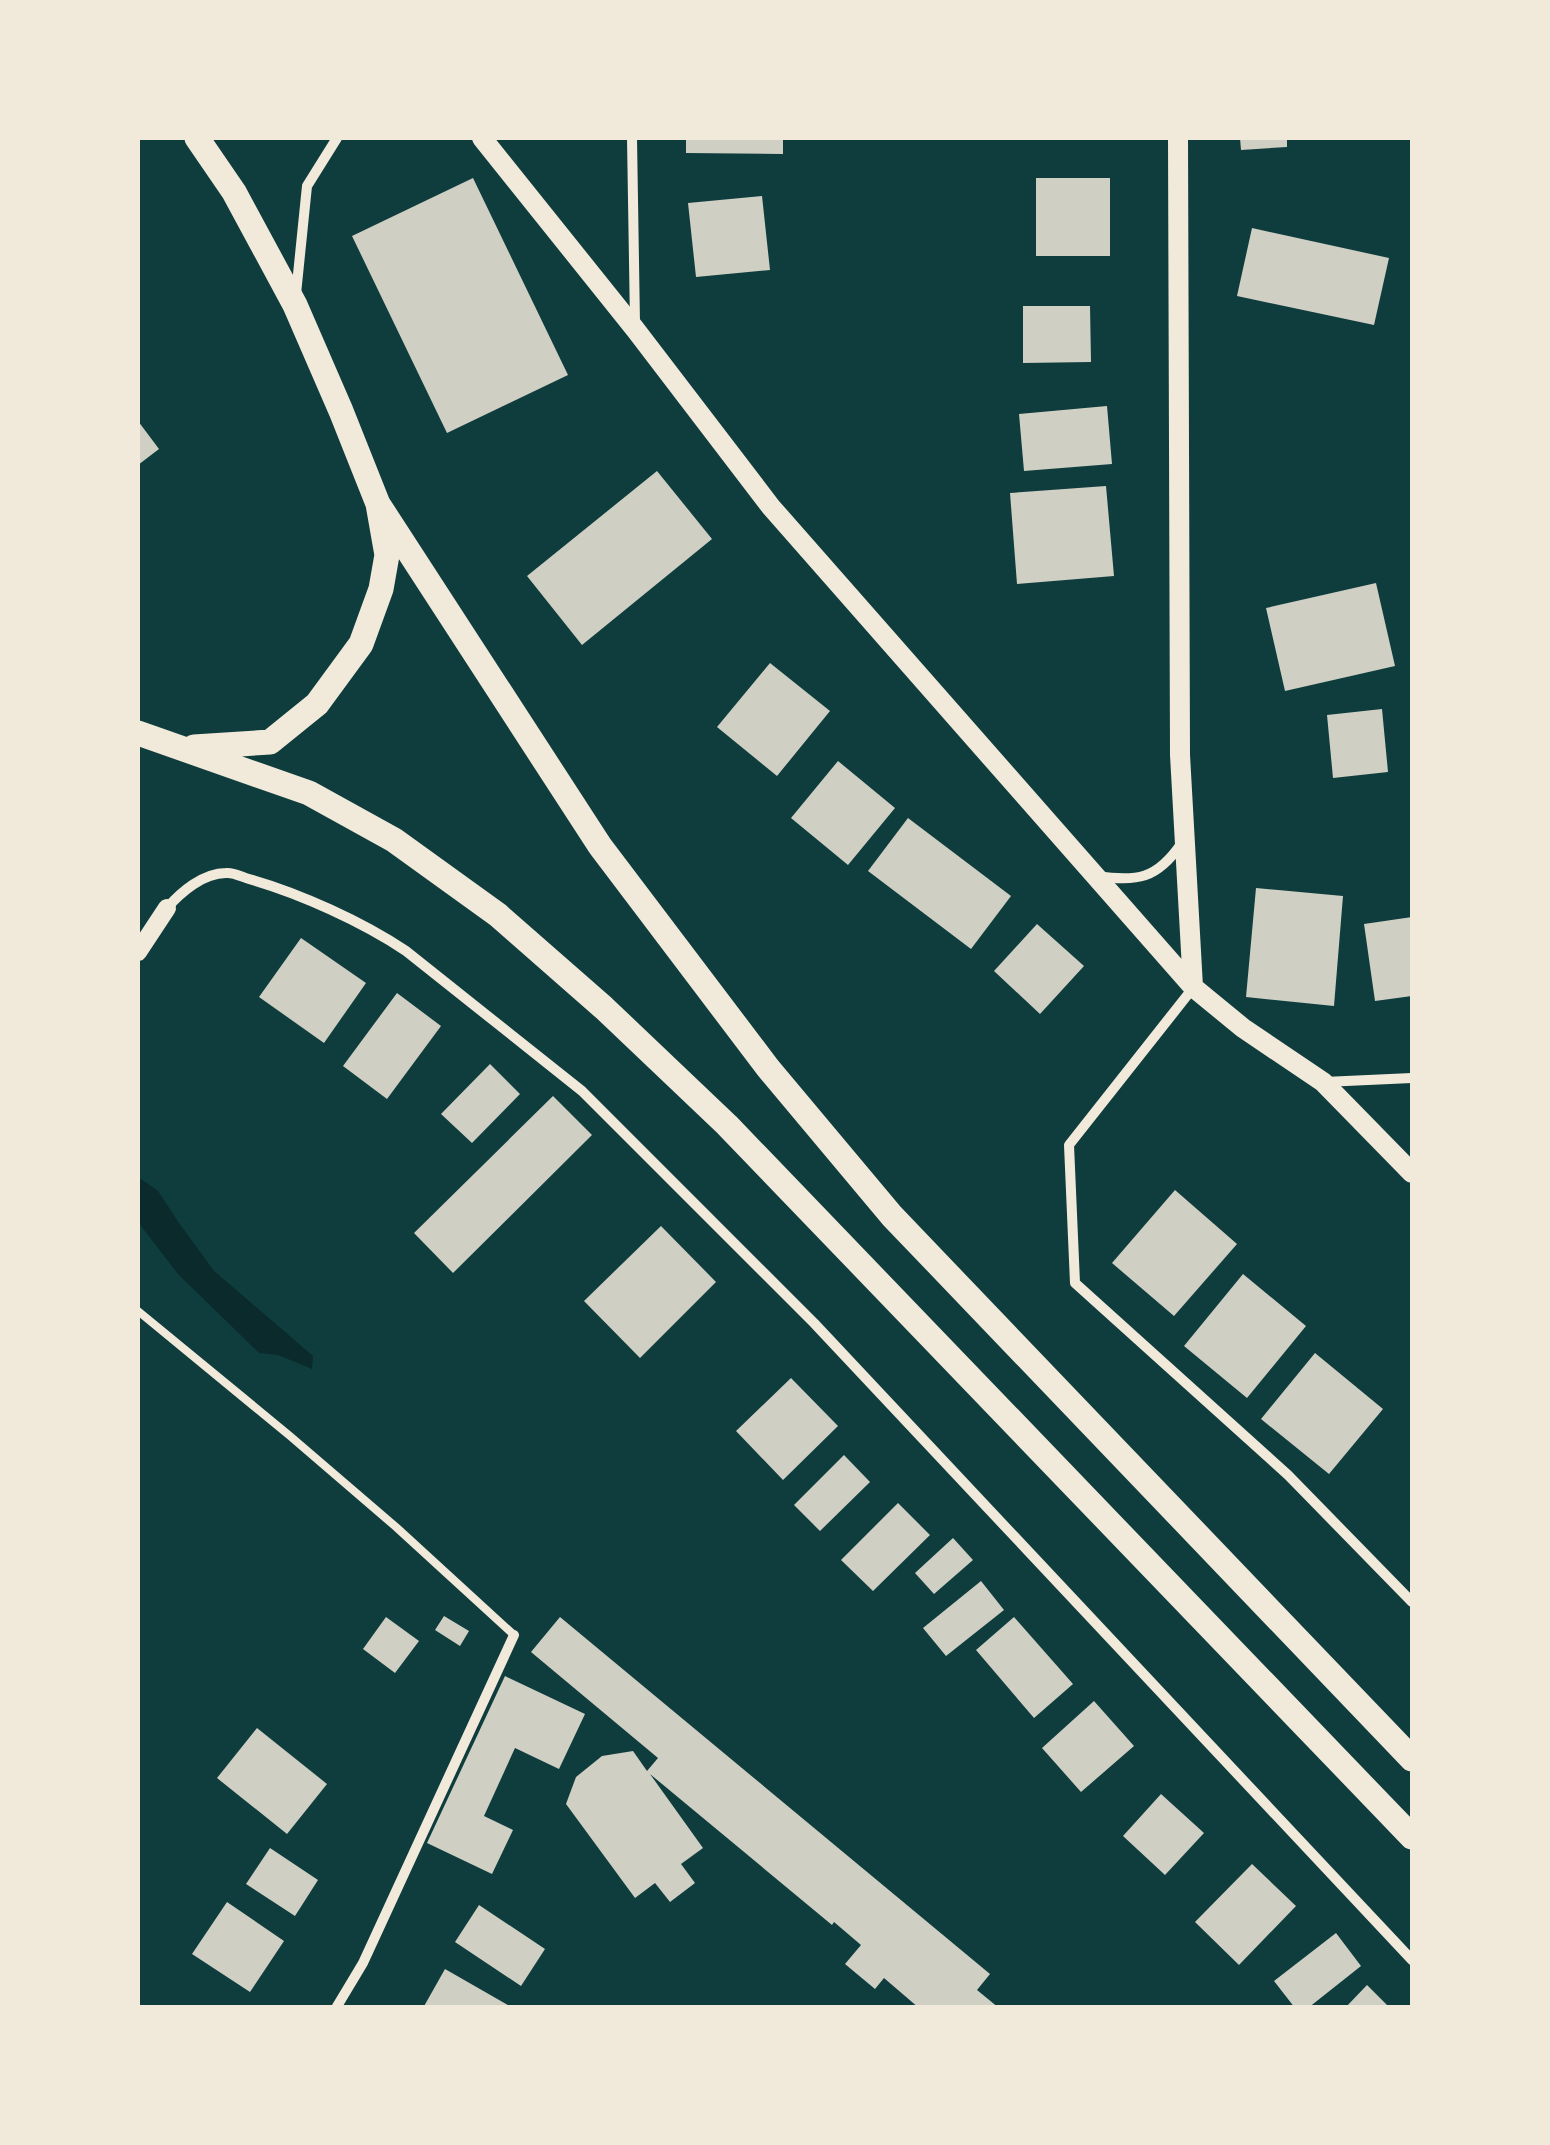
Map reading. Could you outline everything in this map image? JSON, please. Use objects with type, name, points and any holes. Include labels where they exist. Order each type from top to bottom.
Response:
[{"type":"main road","points":[[197,138],[234,192],[295,305],[378,504],[600,846],[768,1068],[892,1216],[1412,1759]]},
{"type":"main road","points":[[482,138],[771,507],[1193,987],[1244,1028],[1323,1082],[1412,1172]]},
{"type":"main road","points":[[1178,138],[1180,755],[1193,987]]},
{"type":"main road","points":[[184,748],[270,742],[317,704],[361,644],[381,589],[387,555],[378,504]]},
{"type":"main road","points":[[138,733],[310,793],[394,840],[498,915],[604,1008],[727,1125],[1412,1837]]},
{"type":"street","points":[[295,305],[307,186],[336,138]]},
{"type":"street","points":[[632,138],[635,329]]},
{"type":"street","points":[[1096,876],[1144,876],[1164,866],[1185,839]]},
{"type":"street","points":[[138,952],[167,908],[188,888],[228,872],[268,884],[378,932],[406,951],[582,1092],[814,1324],[1412,1960]]},
{"type":"street","points":[[1193,987],[1069,1144],[1075,1282],[1288,1475],[1412,1602]]},
{"type":"street","points":[[1323,1082],[1412,1078]]},
{"type":"street","points":[[336,2008],[364,1963],[514,1635]]},
{"type":"lane","points":[[138,1311],[396,1527],[514,1635]]},
{"type":"water","points":[[138,1177],[158,1191],[214,1271],[313,1356],[312,1369],[278,1355],[259,1353],[178,1274],[138,1222]]},
{"type":"building","points":[[686,138],[783,138],[783,154],[686,153]]},
{"type":"building","points":[[1240,138],[1287,138],[1287,147],[1241,150]]},
{"type":"building","points":[[473,178],[568,375],[447,433],[352,236]]},
{"type":"building","points":[[1036,178],[1110,178],[1110,256],[1036,256]]},
{"type":"building","points":[[762,196],[770,270],[696,277],[688,203]]},
{"type":"building","points":[[1252,228],[1389,258],[1374,325],[1237,296]]},
{"type":"building","points":[[1023,306],[1090,306],[1091,362],[1023,363]]},
{"type":"building","points":[[1107,406],[1112,464],[1024,471],[1019,414]]},
{"type":"building","points":[[138,421],[159,449],[138,465]]},
{"type":"building","points":[[657,471],[712,539],[582,645],[527,576]]},
{"type":"building","points":[[1106,486],[1114,576],[1017,584],[1010,493]]},
{"type":"building","points":[[1376,583],[1395,666],[1285,691],[1266,608]]},
{"type":"building","points":[[770,663],[830,711],[777,776],[717,727]]},
{"type":"building","points":[[1382,709],[1388,772],[1333,778],[1327,715]]},
{"type":"building","points":[[838,761],[895,808],[848,865],[791,818]]},
{"type":"building","points":[[908,818],[1011,896],[971,949],[868,871]]},
{"type":"building","points":[[1256,888],[1343,896],[1334,1006],[1246,997]]},
{"type":"building","points":[[1412,917],[1412,996],[1375,1001],[1364,924]]},
{"type":"building","points":[[1037,924],[1084,966],[1040,1014],[994,971]]},
{"type":"building","points":[[301,938],[366,983],[324,1043],[259,997]]},
{"type":"building","points":[[397,993],[441,1026],[387,1099],[343,1066]]},
{"type":"building","points":[[490,1064],[520,1094],[472,1143],[441,1114]]},
{"type":"building","points":[[553,1096],[592,1135],[453,1273],[414,1233]]},
{"type":"building","points":[[1175,1190],[1237,1244],[1174,1316],[1112,1263]]},
{"type":"building","points":[[661,1226],[716,1282],[640,1358],[584,1301]]},
{"type":"building","points":[[1243,1274],[1306,1326],[1247,1398],[1184,1346]]},
{"type":"building","points":[[1315,1353],[1383,1409],[1329,1474],[1261,1419]]},
{"type":"building","points":[[791,1378],[838,1426],[783,1480],[736,1431]]},
{"type":"building","points":[[844,1455],[870,1482],[820,1531],[794,1505]]},
{"type":"building","points":[[898,1503],[930,1535],[873,1591],[841,1560]]},
{"type":"building","points":[[953,1538],[973,1560],[934,1594],[915,1573]]},
{"type":"building","points":[[981,1581],[1004,1610],[946,1656],[923,1628]]},
{"type":"building","points":[[444,1616],[469,1631],[460,1646],[435,1630]]},
{"type":"building","points":[[386,1617],[419,1641],[395,1673],[363,1649]]},
{"type":"building","points":[[560,1617],[990,1974],[977,1990],[999,2008],[919,2008],[884,1978],[875,1989],[845,1964],[861,1945],[650,1774],[703,1848],[681,1864],[695,1883],[670,1902],[655,1883],[635,1898],[566,1804],[576,1777],[602,1756],[633,1751],[647,1771],[658,1758],[531,1652]]},
{"type":"building","points":[[1014,1617],[1073,1684],[1034,1718],[976,1650]]},
{"type":"building","points":[[505,1676],[585,1714],[559,1769],[515,1748],[484,1816],[513,1830],[492,1874],[427,1843]]},
{"type":"building","points":[[1094,1701],[1134,1746],[1081,1792],[1042,1748]]},
{"type":"building","points":[[257,1728],[327,1784],[287,1834],[217,1778]]},
{"type":"building","points":[[1161,1794],[1204,1833],[1165,1875],[1123,1836]]},
{"type":"building","points":[[270,1848],[318,1880],[295,1916],[246,1884]]},
{"type":"building","points":[[1252,1864],[1296,1906],[1239,1965],[1195,1922]]},
{"type":"building","points":[[227,1902],[284,1941],[250,1992],[192,1954]]},
{"type":"building","points":[[479,1905],[545,1949],[521,1986],[455,1942]]},
{"type":"building","points":[[1336,1933],[1361,1966],[1308,2008],[1295,2008],[1274,1981]]},
{"type":"building","points":[[445,1969],[513,2008],[423,2008]]},
{"type":"building","points":[[1367,1985],[1390,2008],[1345,2008]]}]
